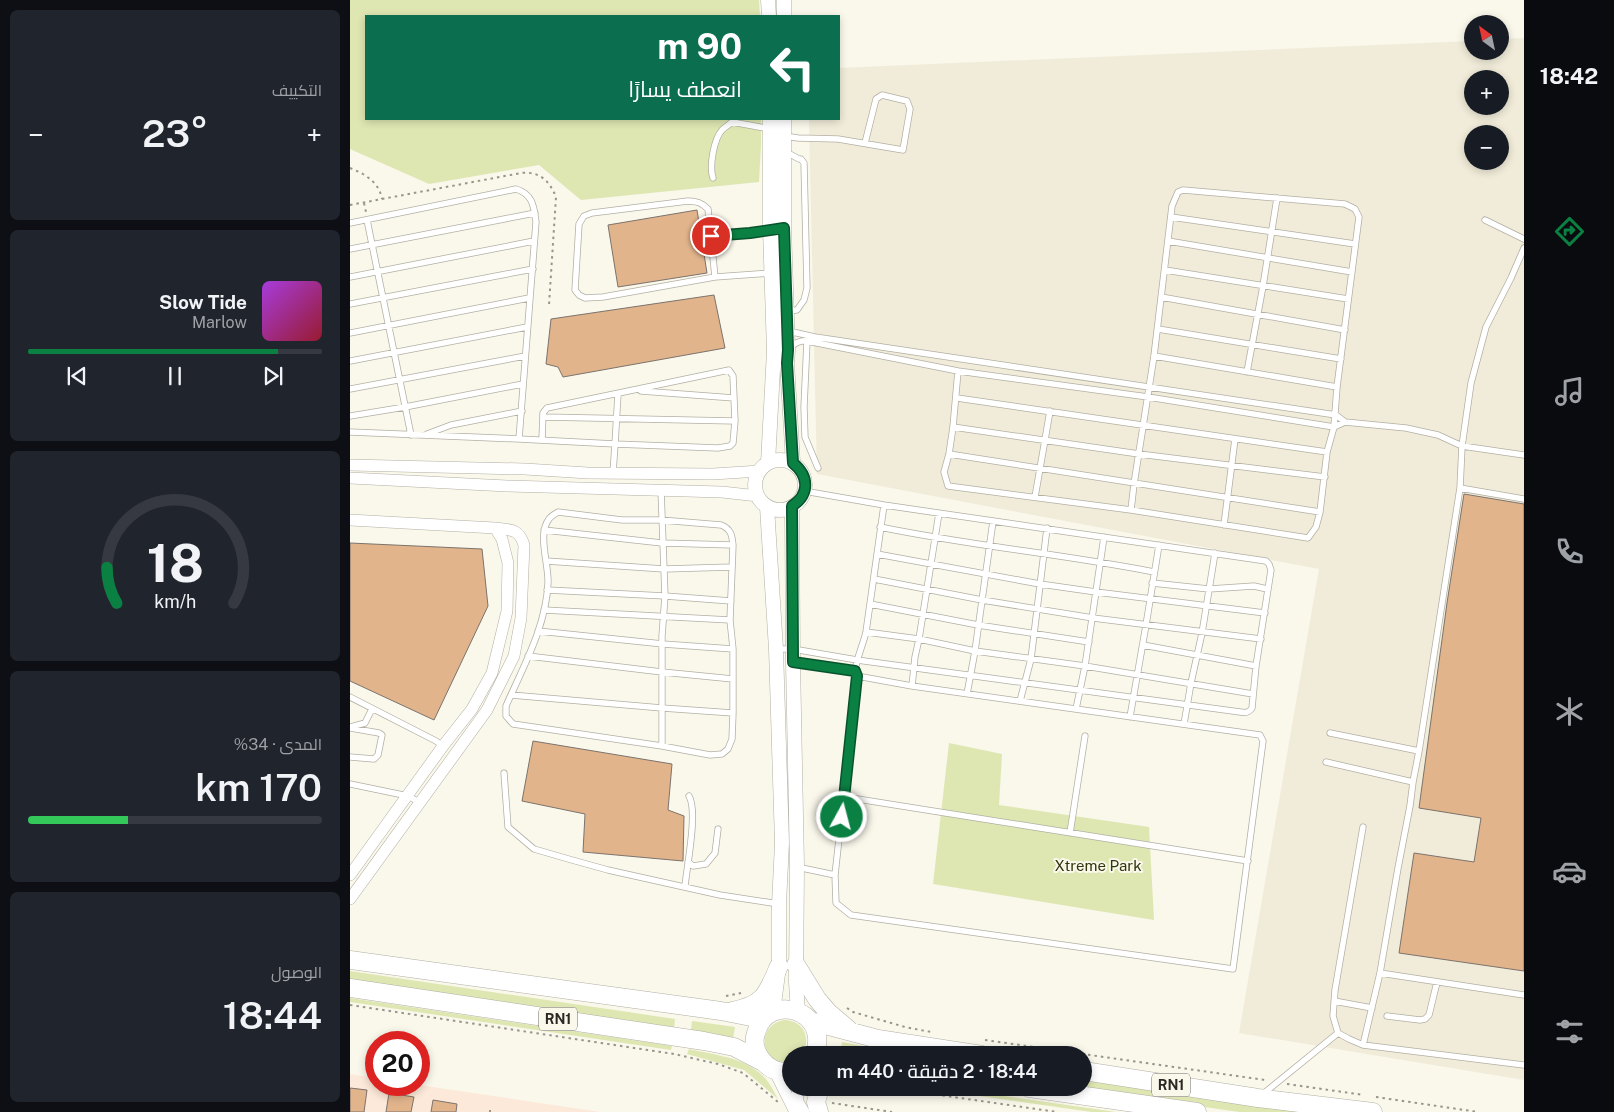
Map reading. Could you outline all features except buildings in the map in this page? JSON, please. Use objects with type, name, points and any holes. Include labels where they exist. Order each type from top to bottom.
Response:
[{"type":"highway","name":"RN1","points":[[350,960],[727,1012],[751,1017],[767,1016],[785,1009],[853,1033],[878,1038],[969,1046]]},
{"type":"highway","points":[[727,1012],[748,1008],[757,1003],[787,966],[828,1012],[853,1033]]},
{"type":"highway","name":"RN1","points":[[350,988],[704,1041],[734,1047],[776,1068]]},
{"type":"highway","points":[[767,1016],[757,1028],[755,1046],[758,1054],[776,1068]]},
{"type":"highway","points":[[804,1016],[815,1028],[817,1046]]},
{"type":"highway","name":"RN1","points":[[1092,1072],[1258,1098],[1373,1112]]},
{"type":"highway","name":"RN1","points":[[1084,1096],[1197,1112]]},
{"type":"street","points":[[768,0],[769,15]]},
{"type":"street","points":[[784,0],[784,15]]},
{"type":"street","points":[[784,120],[784,151],[773,273],[774,351],[764,467],[756,478],[755,485],[763,501],[776,649],[782,843],[779,904],[787,966],[796,982],[804,1016]]},
{"type":"street","points":[[770,124],[777,229],[786,311],[793,463]]},
{"type":"street","points":[[350,465],[713,474],[764,467],[780,460],[793,463],[799,468],[804,476],[805,485],[798,503],[780,510],[763,501],[737,493],[508,486],[350,478]]},
{"type":"street","points":[[767,1016],[787,966],[797,867],[792,506]]},
{"type":"street","points":[[350,520],[514,530],[522,536],[524,545],[521,618],[514,656],[487,710],[350,899]]},
{"type":"street","points":[[350,874],[472,709],[492,673],[507,611],[508,563],[502,539],[495,528]]},
{"type":"street","points":[[776,1068],[792,1107]]},
{"type":"street","points":[[798,1096],[798,1102],[815,1103]]},
{"type":"lane","points":[[784,136],[838,139],[903,150],[910,109],[907,101],[882,95],[876,99],[865,143]]},
{"type":"lane","points":[[713,178],[711,172],[713,153],[722,131],[732,122],[770,124]]},
{"type":"lane","points":[[784,151],[799,159],[801,158],[804,163],[807,288],[804,300],[796,310],[786,311]]},
{"type":"lane","points":[[350,223],[516,190],[524,193],[531,199],[536,222],[519,439]]},
{"type":"lane","points":[[958,371],[954,427],[944,472],[948,486],[1131,510],[1308,538],[1316,527],[1320,512],[1327,452],[1336,415],[1359,217],[1355,209],[1345,204],[1184,190],[1178,192],[1172,206],[1158,329],[1150,388],[1142,425],[1131,510]]},
{"type":"lane","points":[[1247,372],[1277,198]]},
{"type":"lane","points":[[716,277],[708,209],[696,201],[588,214],[579,224],[575,290],[585,298],[716,277],[773,273]]},
{"type":"lane","points":[[350,249],[535,213]]},
{"type":"lane","points":[[1171,217],[1355,244]]},
{"type":"lane","points":[[367,220],[410,435]]},
{"type":"lane","points":[[1485,220],[1524,239]]},
{"type":"lane","points":[[711,236],[777,229]]},
{"type":"lane","points":[[350,277],[534,241]]},
{"type":"lane","points":[[1168,241],[1352,272]]},
{"type":"lane","points":[[1363,1045],[1380,973],[1419,751],[1460,488],[1462,446],[1471,383],[1486,327],[1524,248]]},
{"type":"lane","points":[[350,304],[533,269]]},
{"type":"lane","points":[[1165,270],[1348,300]]},
{"type":"lane","points":[[350,332],[529,298]]},
{"type":"lane","points":[[1161,298],[1345,330]]},
{"type":"lane","points":[[350,361],[527,327]]},
{"type":"lane","points":[[1158,329],[1341,359]]},
{"type":"lane","points":[[787,330],[815,337],[1336,415],[1345,422]]},
{"type":"lane","points":[[788,350],[794,344],[807,341],[958,371],[1148,397],[1334,427],[1345,422],[1406,428],[1438,435],[1462,446],[1524,456]]},
{"type":"lane","points":[[807,341],[804,407],[805,437],[818,468]]},
{"type":"lane","points":[[846,349],[848,342]]},
{"type":"lane","points":[[350,389],[525,356]]},
{"type":"lane","points":[[1154,356],[1338,388]]},
{"type":"lane","points":[[350,432],[723,448],[733,443],[735,421],[733,376],[729,370],[547,408],[544,410],[542,440]]},
{"type":"lane","points":[[350,416],[523,384]]},
{"type":"lane","points":[[634,390],[734,398]]},
{"type":"lane","points":[[613,473],[618,394]]},
{"type":"lane","points":[[957,398],[1327,452]]},
{"type":"lane","points":[[422,435],[451,425],[522,411]]},
{"type":"lane","points":[[1035,498],[1050,411]]},
{"type":"lane","points":[[543,417],[735,421]]},
{"type":"lane","points":[[954,427],[1139,454],[1324,477]]},
{"type":"lane","points":[[1224,525],[1235,439]]},
{"type":"lane","points":[[949,454],[1320,512]]},
{"type":"lane","points":[[1460,488],[1524,498]]},
{"type":"lane","points":[[661,490],[665,596],[662,644],[662,746]]},
{"type":"lane","points":[[793,656],[857,660],[914,667],[1245,713],[1252,708],[1256,666],[1271,570],[1270,564],[1266,561],[884,505],[804,491]]},
{"type":"lane","points":[[776,649],[793,656],[856,674],[912,686],[1260,735],[1263,741],[1232,969],[851,915],[836,903],[835,874],[845,797],[856,674],[857,660],[862,650],[866,632],[884,505]]},
{"type":"lane","points":[[558,512],[622,520],[661,520],[721,525],[728,528],[732,534],[733,545],[730,620],[734,679],[732,739],[728,749],[722,754],[710,755],[512,724],[506,716],[506,706],[538,631],[544,610],[548,582],[544,530],[549,519],[558,512]]},
{"type":"lane","points":[[912,686],[939,513]]},
{"type":"lane","points":[[966,694],[975,651],[993,521]]},
{"type":"lane","points":[[880,527],[935,538],[1100,561],[1154,572]]},
{"type":"lane","points":[[1020,701],[1031,658],[1047,528]]},
{"type":"lane","points":[[544,530],[662,543],[733,545]]},
{"type":"lane","points":[[1076,709],[1089,642],[1104,537]]},
{"type":"lane","points":[[1130,717],[1159,545]]},
{"type":"lane","points":[[1184,724],[1215,553]]},
{"type":"lane","points":[[876,554],[1040,584],[1265,613]]},
{"type":"lane","points":[[546,561],[664,569],[732,566]]},
{"type":"lane","points":[[874,580],[1092,618],[1261,639]]},
{"type":"lane","points":[[1152,583],[1209,589],[1254,586],[1267,589]]},
{"type":"lane","points":[[547,590],[731,601]]},
{"type":"lane","points":[[870,604],[978,625],[1089,642]]},
{"type":"lane","points":[[544,610],[730,620]]},
{"type":"lane","points":[[538,631],[662,644],[733,649]]},
{"type":"lane","points":[[866,632],[919,639],[975,651],[1085,666],[1253,694]]},
{"type":"lane","points":[[1143,645],[1256,666]]},
{"type":"lane","points":[[528,656],[734,679]]},
{"type":"lane","points":[[511,695],[733,713]]},
{"type":"lane","points":[[350,697],[443,746]]},
{"type":"lane","points":[[350,727],[365,723],[372,709]]},
{"type":"lane","points":[[350,727],[379,732],[382,735],[378,755],[374,758],[350,757]]},
{"type":"lane","points":[[1330,733],[1419,751]]},
{"type":"lane","points":[[1070,834],[1085,736]]},
{"type":"lane","points":[[1326,762],[1413,782]]},
{"type":"lane","points":[[504,773],[508,827],[534,849],[608,870],[720,895],[779,904]]},
{"type":"lane","points":[[350,784],[408,796],[419,802]]},
{"type":"lane","points":[[685,886],[693,802],[689,796]]},
{"type":"lane","points":[[845,797],[1248,861]]},
{"type":"lane","points":[[1363,827],[1334,1001],[1333,1016],[1338,1033],[1363,1045],[1524,1065]]},
{"type":"lane","points":[[688,862],[693,866],[706,864],[715,853],[718,829]]},
{"type":"lane","points":[[797,867],[835,874]]},
{"type":"lane","points":[[1380,973],[1524,995]]},
{"type":"lane","points":[[1387,1016],[1425,1019],[1428,1015],[1438,982]]},
{"type":"lane","points":[[1334,1001],[1372,1008]]},
{"type":"lane","points":[[1258,1098],[1338,1033]]},
{"type":"path","points":[[350,168],[372,180],[380,191],[382,199]]},
{"type":"path","points":[[350,205],[520,172],[538,174],[550,183],[556,197],[549,305]]},
{"type":"path","points":[[841,1004],[853,1012],[905,1028],[933,1032]]},
{"type":"path","points":[[350,1005],[674,1054],[718,1064],[743,1072],[776,1102],[792,1107]]},
{"type":"path","points":[[1092,1058],[1154,1064],[1478,1112]]},
{"type":"path","points":[[946,1096],[1057,1112]]},
{"type":"path","points":[[815,1103],[892,1112]]},
{"type":"shaded area","points":[[1524,38],[1524,1080],[1239,1033],[1319,569],[817,474],[809,120],[840,120],[840,68],[1464,41],[1464,60],[1509,60],[1509,39]]},
{"type":"shaded area","points":[[350,1074],[365,1076],[365,1096],[430,1096],[430,1087],[600,1112],[350,1112]]},
{"type":"green space","points":[[350,0],[759,0],[760,15],[365,15],[365,120],[761,120],[759,182],[581,200],[539,165],[429,184],[350,149]]},
{"type":"green space","name":"Xtreme Park","points":[[949,743],[1002,754],[999,805],[1149,827],[1154,920],[933,884]]},
{"type":"green space","points":[[350,971],[675,1019],[674,1029],[350,980]]},
{"type":"green space","points":[[350,998],[672,1046],[671,1050],[350,1002]]},
{"type":"green space","points":[[784,1020],[796,1023],[801,1027],[806,1037],[805,1046],[782,1046],[782,1061],[773,1058],[768,1053],[765,1037],[768,1030],[774,1024]]},
{"type":"green space","points":[[692,1021],[735,1027],[733,1039],[691,1031]]},
{"type":"green space","points":[[842,1042],[863,1046],[841,1046]]},
{"type":"green space","points":[[689,1049],[732,1059],[752,1068],[768,1082],[778,1099],[744,1070],[687,1054]]},
{"type":"green space","points":[[1092,1081],[1300,1112],[1239,1112],[1092,1091]]},
{"type":"green space","points":[[980,1096],[1005,1096],[1116,1112],[1092,1112]]},
{"type":"route","points":[[711,236],[784,228],[787,363],[793,463],[804,476],[805,485],[802,498],[792,506],[793,662],[855,671],[857,676],[842,817]]}]
